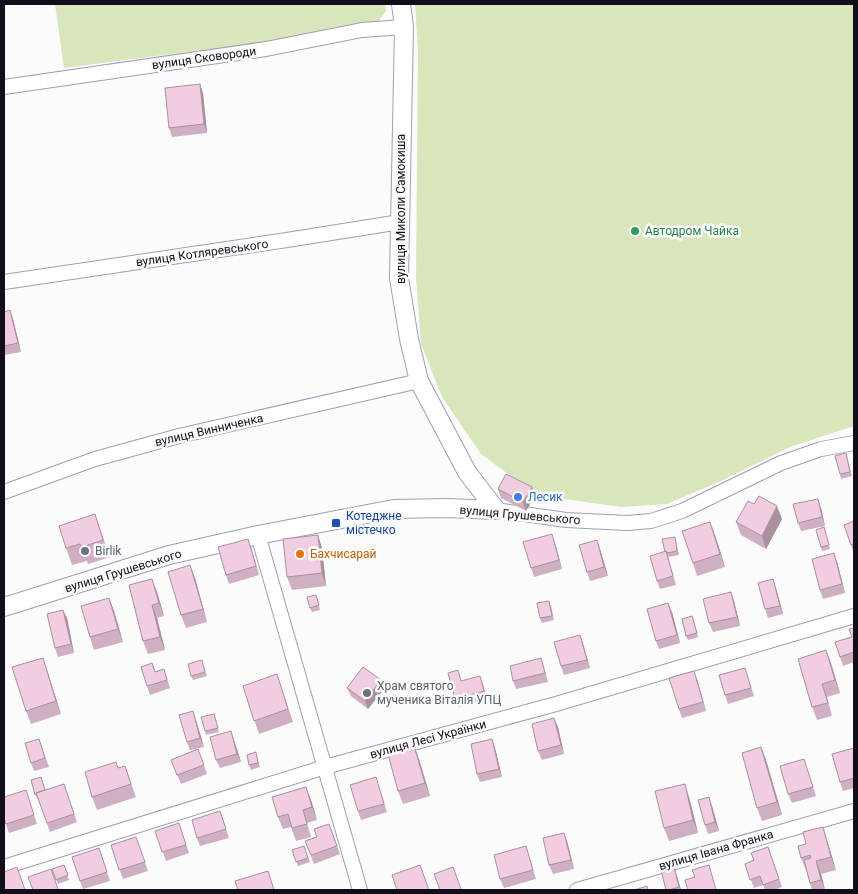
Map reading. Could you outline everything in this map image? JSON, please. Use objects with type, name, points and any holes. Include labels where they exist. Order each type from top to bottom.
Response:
[{"type":"street","name":"вулиця Миколи Самокиша","points":[[401,4],[404,27],[399,278],[409,339],[419,381],[467,472],[496,510]]},
{"type":"street","name":"вулиця Сковороди","points":[[4,87],[266,49],[362,30],[404,27]]},
{"type":"street","name":"вулиця Котляревського","points":[[4,282],[400,222]]},
{"type":"street","name":"вулиця Винниченка","points":[[4,492],[95,459],[179,436],[419,381]]},
{"type":"street","name":"вулиця Грушевського","points":[[4,607],[169,556],[258,535],[394,509],[447,508],[496,510],[566,520],[627,523],[652,521],[682,510],[782,464],[821,449],[854,443]]},
{"type":"street","points":[[258,535],[360,890]]},
{"type":"street","name":"вулиця Лесі Українки","points":[[4,867],[325,767],[556,704],[854,616]]},
{"type":"street","name":"вулиця Івана Франка","points":[[577,890],[854,811]]},
{"type":"green space","points":[[55,4],[385,4],[386,11],[378,22],[272,41],[64,68]]},
{"type":"green space","name":"Автодром Чайка","points":[[415,4],[854,4],[854,426],[790,447],[721,481],[667,504],[621,507],[536,495],[481,454],[442,397],[421,344],[416,277],[418,51]]},
{"type":"building","points":[[200,84],[204,124],[169,128],[165,88]]},
{"type":"building","points":[[10,310],[18,343],[4,346],[4,312]]},
{"type":"building","points":[[846,453],[850,472],[840,474],[835,456]]},
{"type":"building","points":[[506,474],[532,487],[523,502],[498,489]]},
{"type":"building","points":[[759,496],[777,506],[762,536],[736,522],[748,501],[754,504]]},
{"type":"building","points":[[818,499],[822,517],[798,523],[793,504]]},
{"type":"building","points":[[95,514],[103,540],[82,547],[80,544],[66,548],[59,526]]},
{"type":"building","points":[[854,521],[854,544],[851,545],[844,525]]},
{"type":"building","points":[[710,522],[720,554],[693,563],[682,531]]},
{"type":"building","points":[[824,527],[829,545],[821,547],[816,530]]},
{"type":"building","points":[[552,534],[559,560],[531,568],[523,542]]},
{"type":"building","points":[[318,535],[322,573],[287,577],[283,539]]},
{"type":"building","points":[[675,537],[677,551],[665,552],[662,539]]},
{"type":"building","points":[[248,539],[256,566],[226,575],[218,547]]},
{"type":"building","points":[[597,540],[604,567],[587,572],[579,545]]},
{"type":"building","points":[[666,551],[673,576],[657,581],[650,556]]},
{"type":"building","points":[[834,553],[842,584],[820,590],[812,559]]},
{"type":"building","points":[[190,565],[203,609],[181,615],[168,572]]},
{"type":"building","points":[[152,579],[159,603],[152,605],[160,637],[143,641],[129,585]]},
{"type":"building","points":[[773,579],[780,606],[765,609],[758,583]]},
{"type":"building","points":[[731,592],[737,617],[709,623],[703,599]]},
{"type":"building","points":[[316,595],[319,605],[310,608],[307,597]]},
{"type":"building","points":[[109,598],[118,629],[90,637],[81,606]]},
{"type":"building","points":[[549,601],[552,616],[540,618],[537,603]]},
{"type":"building","points":[[668,603],[677,635],[656,641],[647,609]]},
{"type":"building","points":[[63,610],[71,644],[55,648],[47,614]]},
{"type":"building","points":[[692,616],[697,633],[686,636],[682,619]]},
{"type":"building","points":[[854,628],[854,652],[840,657],[835,642],[852,637],[849,629]]},
{"type":"building","points":[[580,635],[587,660],[561,666],[554,642]]},
{"type":"building","points":[[826,650],[835,680],[822,684],[828,703],[812,707],[798,659]]},
{"type":"building","points":[[43,658],[56,701],[26,711],[12,667]]},
{"type":"building","points":[[541,658],[545,673],[513,681],[510,666]]},
{"type":"building","points":[[202,660],[205,672],[191,676],[188,664]]},
{"type":"building","points":[[152,663],[155,672],[164,669],[167,680],[147,686],[141,667]]},
{"type":"building","points":[[363,667],[381,680],[365,701],[347,688]]},
{"type":"building","points":[[745,668],[751,688],[725,695],[719,675]]},
{"type":"building","points":[[458,670],[461,681],[480,676],[484,691],[455,699],[448,673]]},
{"type":"building","points":[[694,671],[703,702],[679,709],[669,678]]},
{"type":"building","points":[[277,674],[288,709],[254,721],[243,686]]},
{"type":"building","points":[[193,711],[200,738],[187,742],[179,715]]},
{"type":"building","points":[[214,714],[218,728],[205,731],[201,717]]},
{"type":"building","points":[[554,718],[561,745],[538,751],[532,724]]},
{"type":"building","points":[[231,731],[237,754],[216,760],[210,737]]},
{"type":"building","points":[[39,739],[45,758],[31,763],[25,743]]},
{"type":"building","points":[[492,739],[499,769],[477,774],[471,744]]},
{"type":"building","points":[[414,746],[425,783],[398,791],[388,754]]},
{"type":"building","points":[[761,747],[777,802],[757,808],[742,753]]},
{"type":"building","points":[[854,748],[854,778],[840,782],[832,754]]},
{"type":"building","points":[[198,749],[204,765],[177,775],[171,760]]},
{"type":"building","points":[[256,752],[258,763],[249,765],[247,755]]},
{"type":"building","points":[[804,759],[813,787],[788,794],[780,766]]},
{"type":"building","points":[[116,762],[118,768],[125,766],[131,784],[92,797],[85,772]]},
{"type":"building","points":[[41,777],[45,790],[35,795],[31,780]]},
{"type":"building","points":[[376,777],[384,804],[358,811],[350,785]]},
{"type":"building","points":[[64,784],[74,814],[47,823],[36,793]]},
{"type":"building","points":[[685,784],[693,820],[664,828],[655,791]]},
{"type":"building","points":[[306,787],[312,807],[303,810],[307,824],[292,828],[288,814],[278,817],[272,797]]},
{"type":"building","points":[[26,790],[34,815],[6,824],[4,818],[4,797]]},
{"type":"building","points":[[709,797],[715,822],[705,825],[698,800]]},
{"type":"building","points":[[220,811],[226,829],[197,838],[192,820]]},
{"type":"building","points":[[179,823],[186,845],[162,852],[155,831]]},
{"type":"building","points":[[329,824],[337,846],[311,855],[305,841],[317,837],[314,829]]},
{"type":"building","points":[[823,827],[831,857],[816,861],[821,880],[810,883],[804,860],[811,858],[810,855],[801,858],[798,846],[806,844],[803,832]]},
{"type":"building","points":[[564,833],[571,860],[549,865],[543,838]]},
{"type":"building","points":[[136,837],[145,862],[119,870],[111,845]]},
{"type":"building","points":[[304,846],[308,858],[296,862],[292,850]]},
{"type":"building","points":[[526,846],[533,870],[500,879],[494,855]]},
{"type":"building","points":[[768,847],[779,879],[763,885],[760,876],[750,880],[745,864],[754,860],[751,853]]},
{"type":"building","points":[[99,848],[107,872],[80,881],[72,857]]},
{"type":"building","points":[[64,865],[68,875],[56,880],[52,869]]},
{"type":"building","points":[[420,865],[429,890],[397,890],[392,875]]},
{"type":"building","points":[[709,865],[716,890],[688,890],[685,880],[695,877],[692,870]]},
{"type":"building","points":[[17,867],[25,890],[4,890],[4,872]]},
{"type":"building","points":[[453,867],[461,889],[440,890],[434,874]]},
{"type":"building","points":[[674,867],[679,887],[666,890],[661,870]]},
{"type":"building","points":[[51,869],[58,889],[33,890],[28,877]]},
{"type":"building","points":[[268,871],[274,890],[238,890],[235,881]]},
{"type":"building","points":[[647,886],[648,890],[634,890]]},
{"type":"place","name":"Автодром Чайка","points":[[635,231]]},
{"type":"place","name":"Лесик","points":[[518,497]]},
{"type":"place","name":"Котеджне містечко","points":[[336,523]]},
{"type":"place","name":"Birlik","points":[[85,551]]},
{"type":"place","name":"Бахчисарай","points":[[300,554]]},
{"type":"place","name":"Храм святого мученика Віталія УПЦ","points":[[367,693]]}]
